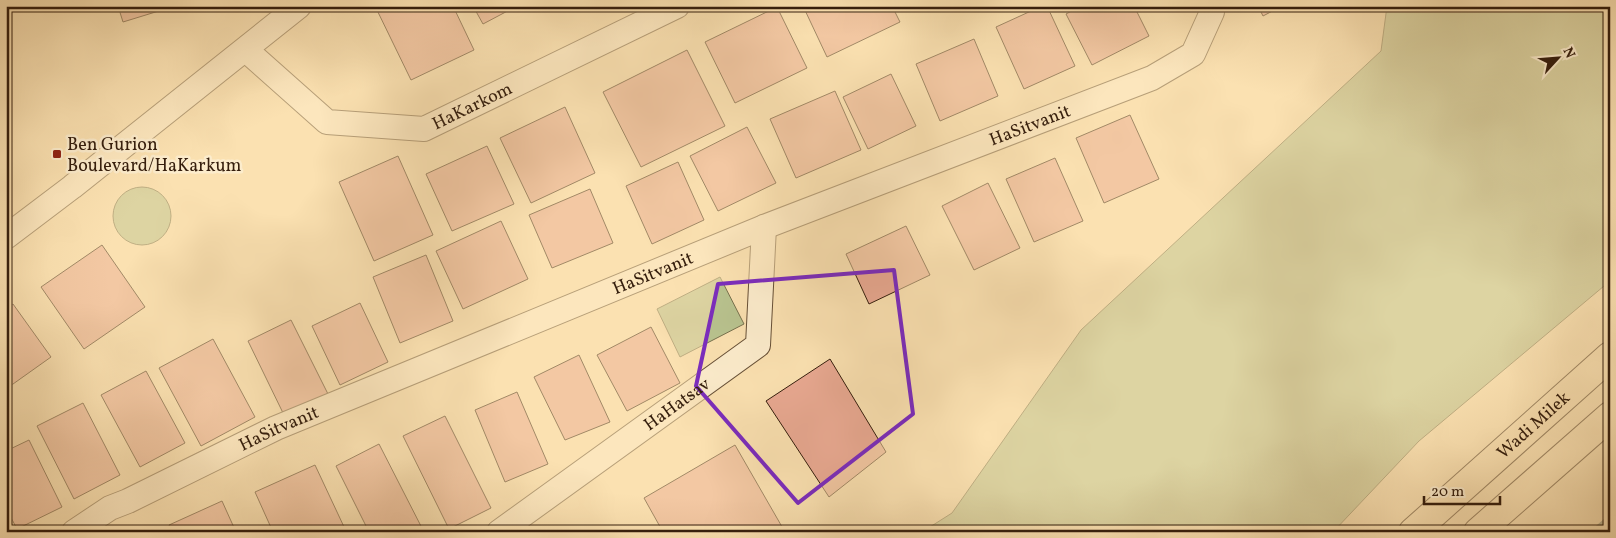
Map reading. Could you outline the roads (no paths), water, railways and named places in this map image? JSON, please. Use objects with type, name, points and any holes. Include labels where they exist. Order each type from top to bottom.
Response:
[{"type":"highway","name":"Wadi Milek","points":[[1413,532],[1610,356]]},
{"type":"highway","points":[[1478,532],[1610,416]]},
{"type":"street","points":[[6,237],[246,50],[299,6]]},
{"type":"street","name":"HaKarkom","points":[[246,50],[327,122],[424,129],[677,6]]},
{"type":"street","name":"HaSitvanit","points":[[74,532],[110,508],[128,501],[276,428],[764,227],[1152,78],[1193,54],[1212,12],[1210,6]]},
{"type":"street","name":"HaHatsav","points":[[499,532],[758,345],[764,227]]},
{"type":"waterway","points":[[1595,532],[1610,519]]},
{"type":"place","name":"Ben Gurion Boulevard/HaKarkum","points":[[57,154]]}]
